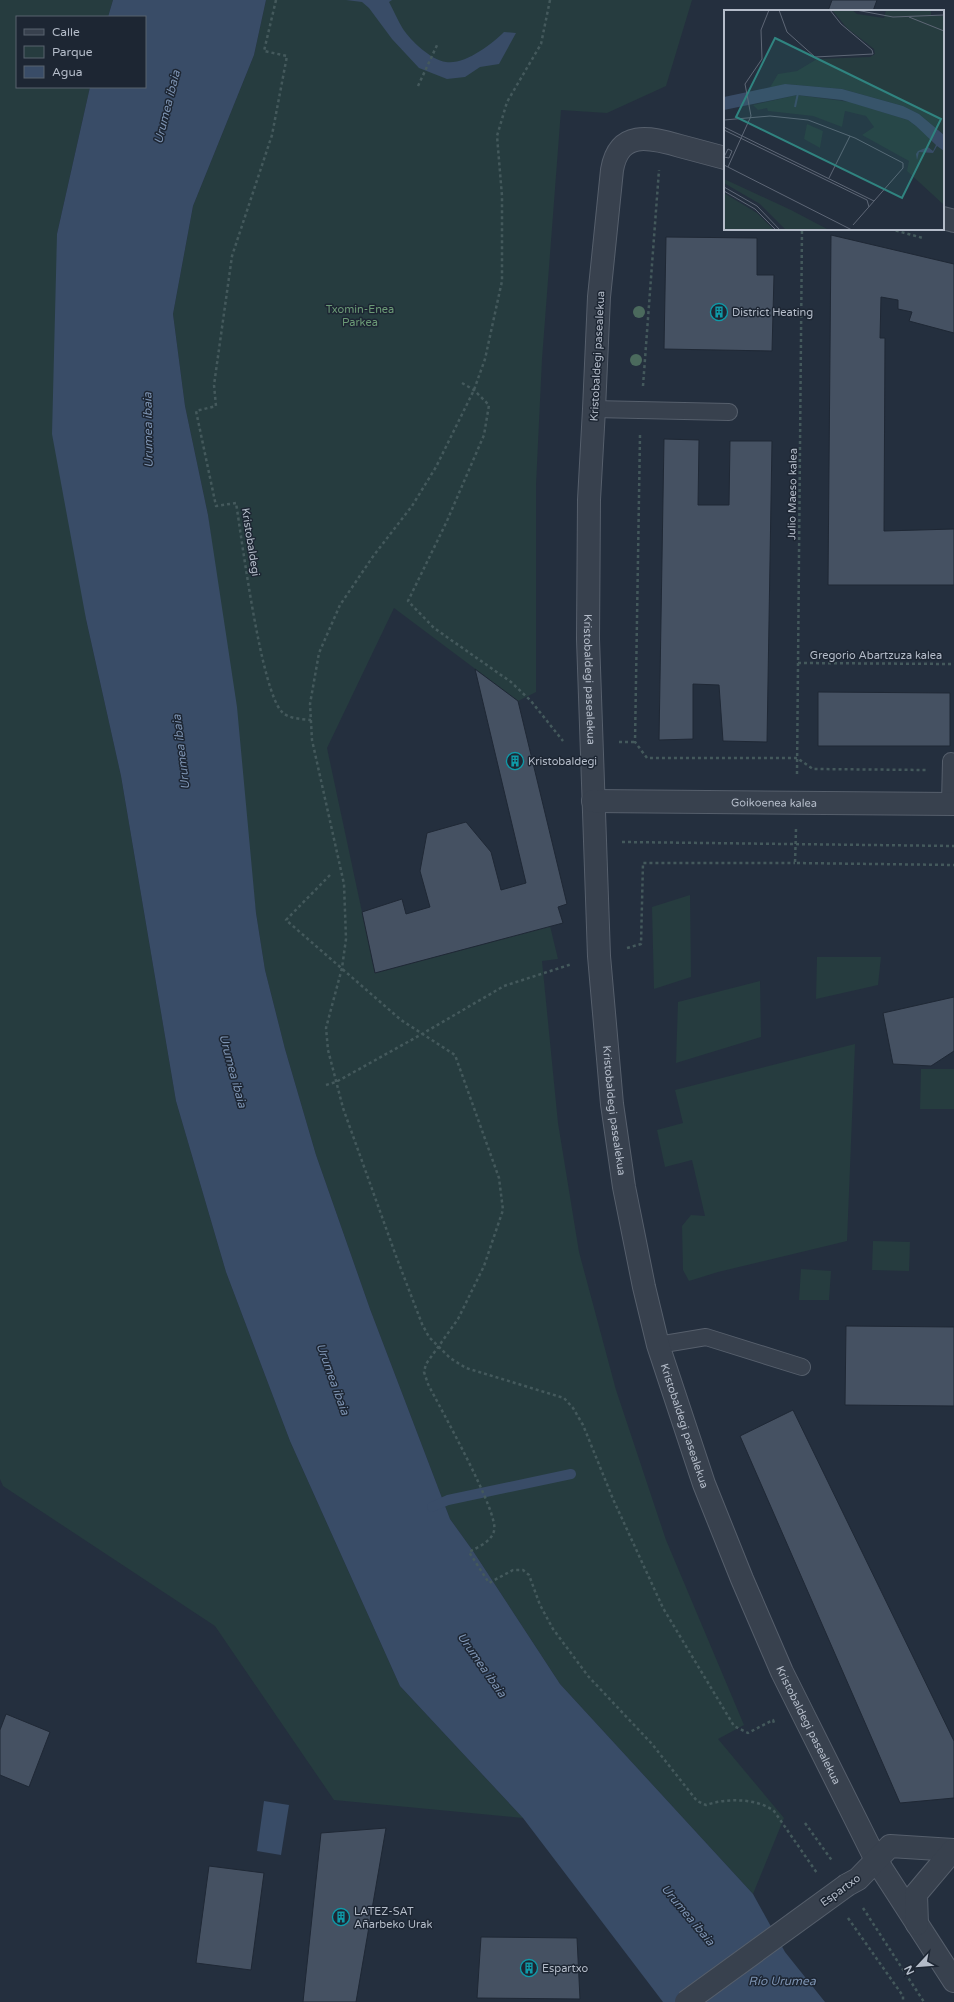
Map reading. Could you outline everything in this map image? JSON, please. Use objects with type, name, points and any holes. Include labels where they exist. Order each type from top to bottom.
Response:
[{"type":"street","name":"Kristobaldegi pasealekua","points":[[724,158],[660,140],[639,138],[629,142],[620,149],[614,159],[612,170],[600,298],[589,500],[588,640],[590,742],[599,956],[612,1104],[622,1172],[644,1287],[658,1345],[704,1484],[742,1579],[782,1672],[876,1860],[954,1981]]},
{"type":"street","points":[[944,218],[954,221]]},
{"type":"street","name":"Goikoenea kalea","points":[[593,801],[952,804]]},
{"type":"street","name":"Espartxo","points":[[686,2002],[847,1885],[858,1879],[890,1846],[954,1850]]},
{"type":"street","points":[[917,1925],[916,1894],[954,1850]]},
{"type":"lane","points":[[594,409],[729,412]]},
{"type":"lane","points":[[951,765],[952,804]]},
{"type":"lane","points":[[658,1345],[706,1337],[802,1367]]},
{"type":"path","name":"Kristobaldegi","points":[[276,0],[264,51],[287,56],[272,135],[232,256],[214,385],[216,406],[196,411],[216,506],[236,503],[259,639],[269,681],[277,704],[282,713],[289,717],[311,720]]},
{"type":"path","points":[[550,0],[541,44],[507,102],[497,136],[502,196],[502,281],[485,359],[474,390],[436,467],[412,506],[374,555],[340,605],[319,654],[310,704],[312,740],[344,884],[346,939],[342,968],[326,1028],[328,1050],[336,1082],[396,1256],[419,1317],[429,1337],[450,1358],[466,1368],[564,1398],[583,1425],[613,1499],[663,1608],[734,1726],[748,1733],[773,1720],[776,1727]]},
{"type":"path","points":[[418,86],[438,43]]},
{"type":"path","name":"Julio Maeso kalea","points":[[795,863],[802,230]]},
{"type":"path","points":[[462,382],[474,390],[488,405],[484,435],[447,521],[408,601],[434,628],[510,682],[531,701],[565,743],[590,742]]},
{"type":"path","name":"Gregorio Abartzuza kalea","points":[[798,663],[954,664]]},
{"type":"path","points":[[635,742],[647,758],[797,758],[813,769],[951,765]]},
{"type":"path","points":[[595,841],[795,845],[954,846]]},
{"type":"path","points":[[326,1085],[336,1082],[504,986],[641,944],[643,863],[954,865]]},
{"type":"path","points":[[330,875],[286,920],[401,1020],[455,1055],[499,1178],[502,1210],[484,1266],[458,1319],[431,1356],[424,1372],[428,1384],[472,1471],[495,1521],[495,1531],[490,1540],[469,1552],[490,1583],[513,1570],[523,1570],[529,1575],[540,1605],[553,1629],[588,1676],[652,1744],[697,1801],[706,1805],[718,1801],[752,1802],[766,1805],[774,1811],[818,1875]]},
{"type":"path","points":[[805,1823],[822,1845],[924,2002]]},
{"type":"path","points":[[845,1913],[903,1996],[903,2002]]},
{"type":"green space","points":[[0,0],[113,0],[108,16],[16,16],[16,88],[90,88],[57,234],[86,619],[121,776],[176,1101],[226,1272],[290,1441],[400,1686],[523,1818],[334,1800],[215,1626],[3,1486],[0,1479]]},
{"type":"green space","name":"Txomin-Enea Parkea","points":[[266,0],[692,0],[666,86],[607,113],[561,110],[542,359],[536,485],[536,692],[518,701],[394,608],[327,748],[375,973],[550,926],[558,959],[542,961],[558,1123],[579,1252],[616,1390],[666,1540],[744,1725],[718,1739],[784,1818],[753,1894],[560,1684],[473,1551],[450,1519],[370,1309],[316,1155],[285,1049],[265,970],[256,913],[208,515],[185,406],[173,314],[193,206],[254,55]]},
{"type":"green space","points":[[690,895],[691,977],[654,989],[652,907]]},
{"type":"green space","points":[[817,957],[881,957],[878,985],[816,999]]},
{"type":"green space","points":[[760,981],[761,1037],[676,1063],[678,1002]]},
{"type":"green space","points":[[855,1044],[847,1241],[718,1272],[689,1281],[683,1270],[682,1226],[691,1215],[705,1216],[692,1160],[665,1167],[657,1130],[683,1123],[675,1090]]},
{"type":"green space","points":[[921,1069],[954,1069],[954,1109],[920,1109]]},
{"type":"green space","points":[[873,1241],[910,1242],[909,1271],[872,1270]]},
{"type":"green space","points":[[801,1269],[831,1271],[829,1300],[799,1300]]},
{"type":"water","points":[[113,0],[266,0],[254,55],[193,206],[173,314],[185,406],[208,515],[237,707],[256,913],[265,970],[285,1049],[316,1155],[370,1309],[450,1519],[473,1551],[560,1684],[753,1894],[785,1952],[825,2002],[663,2002],[523,1818],[400,1686],[290,1441],[226,1272],[176,1101],[121,776],[86,619],[52,434],[57,234],[90,88],[146,88],[146,16],[108,16]]},
{"type":"water","points":[[346,0],[392,0],[389,2],[403,29],[411,39],[434,58],[446,62],[461,60],[478,53],[504,32],[516,33],[499,64],[480,67],[465,77],[447,79],[419,68],[392,39],[369,8],[362,2]]},
{"type":"water","points":[[264,1801],[289,1805],[281,1855],[257,1851]]},
{"type":"building","points":[[832,0],[877,0],[873,10],[828,10]]},
{"type":"building","points":[[831,235],[954,264],[954,333],[909,321],[912,312],[898,309],[898,300],[881,297],[880,338],[885,338],[884,531],[954,529],[954,585],[828,585]]},
{"type":"building","name":"District Heating","points":[[666,237],[757,238],[757,275],[774,275],[772,351],[664,349]]},
{"type":"building","points":[[664,439],[699,440],[698,505],[729,505],[730,441],[772,441],[767,742],[723,741],[719,685],[693,684],[693,739],[659,740]]},
{"type":"building","name":"Kristobaldegi","points":[[475,669],[518,701],[567,904],[558,907],[563,923],[375,973],[362,912],[402,899],[406,914],[430,907],[420,871],[427,833],[466,822],[491,852],[501,890],[526,883]]},
{"type":"building","points":[[818,692],[950,693],[950,746],[818,746]]},
{"type":"building","points":[[954,997],[954,1051],[931,1066],[893,1064],[883,1013]]},
{"type":"building","points":[[846,1326],[954,1327],[954,1406],[845,1405]]},
{"type":"building","points":[[793,1410],[954,1741],[954,1798],[900,1803],[740,1436]]},
{"type":"building","points":[[6,1714],[50,1732],[29,1787],[0,1775],[0,1730]]},
{"type":"building","name":"LATEZ-SAT Añarbeko Urak","points":[[386,1828],[356,2002],[303,2002],[321,1833]]},
{"type":"building","points":[[209,1866],[264,1873],[251,1970],[196,1963]]},
{"type":"building","name":"Espartxo","points":[[481,1937],[577,1938],[580,1999],[477,1998]]},
{"type":"waterway","points":[[432,1507],[448,1500],[571,1474]]},
{"type":"place","name":"District Heating","points":[[719,312]]},
{"type":"place","name":"Kristobaldegi","points":[[515,761]]},
{"type":"place","name":"LATEZ-SAT Añarbeko Urak","points":[[341,1917]]},
{"type":"place","name":"Espartxo","points":[[529,1968]]},
{"type":"water label","name":"Urumea ibaia","points":[[167,107]]},
{"type":"water label","name":"Urumea ibaia","points":[[148,430]]},
{"type":"water label","name":"Urumea ibaia","points":[[181,752]]},
{"type":"water label","name":"Urumea ibaia","points":[[233,1071]]},
{"type":"water label","name":"Urumea ibaia","points":[[333,1379]]},
{"type":"water label","name":"Urumea ibaia","points":[[482,1665]]},
{"type":"water label","name":"Urumea ibaia","points":[[688,1915]]},
{"type":"water label","name":"Río Urumea","points":[[782,1981]]}]
